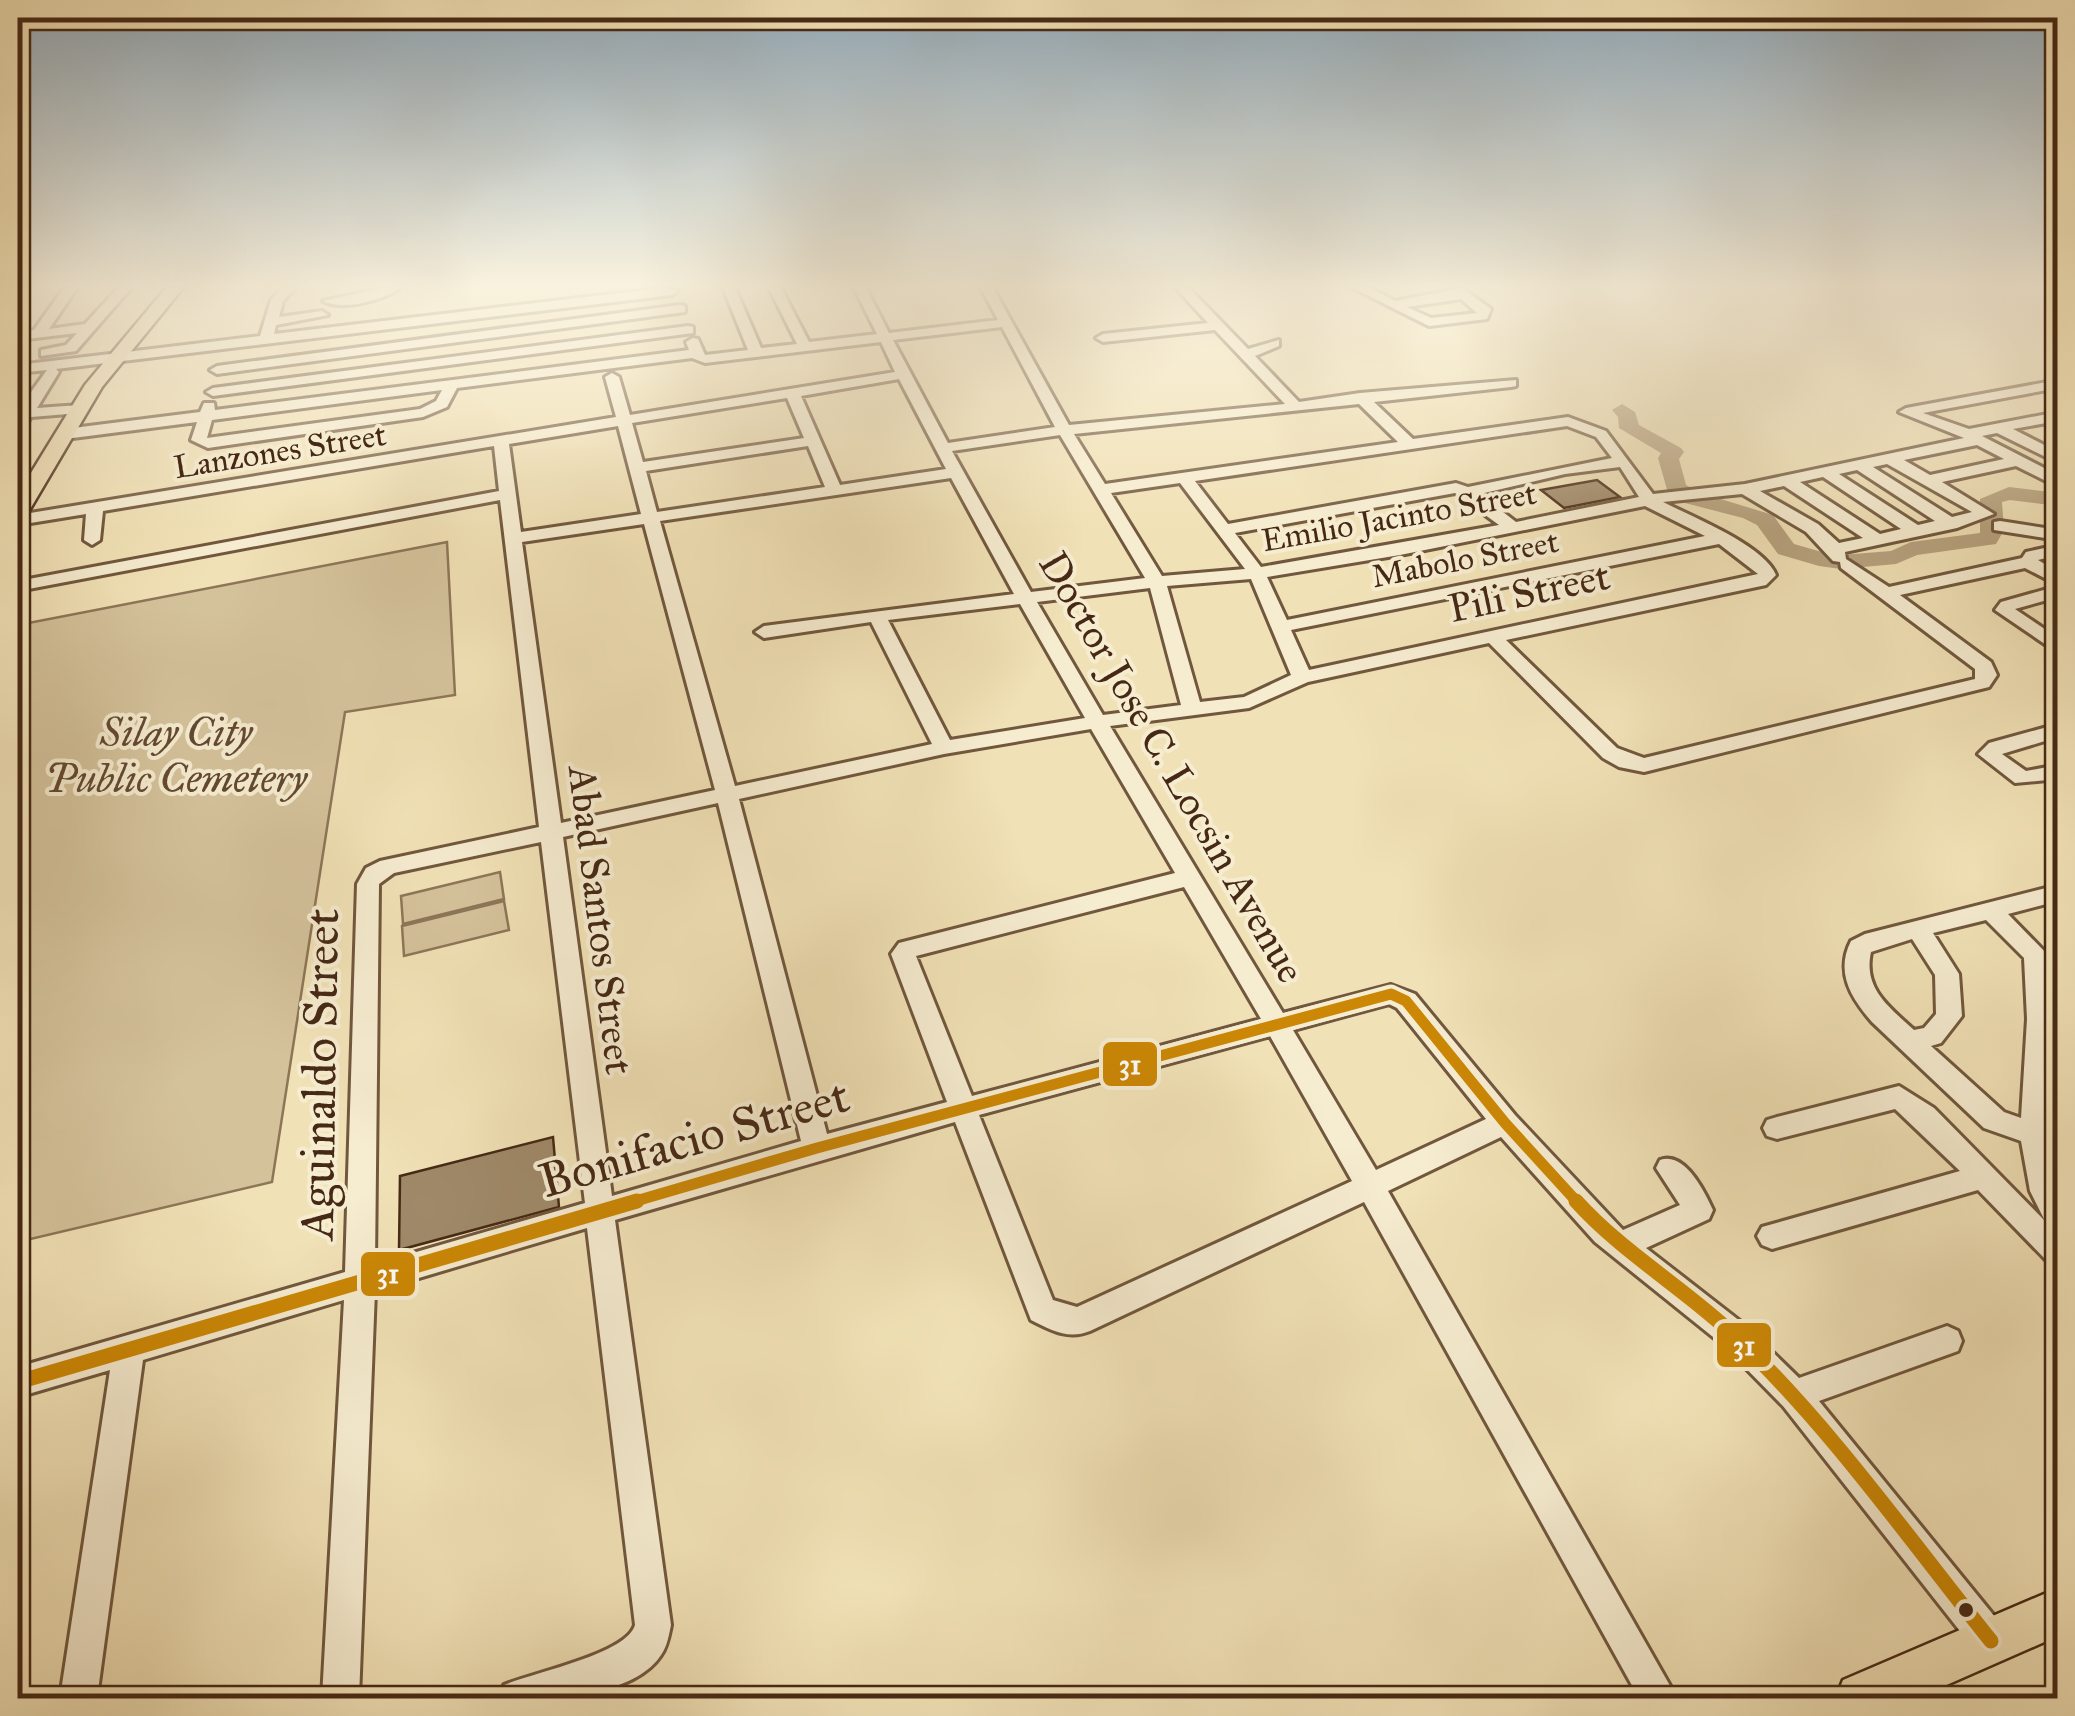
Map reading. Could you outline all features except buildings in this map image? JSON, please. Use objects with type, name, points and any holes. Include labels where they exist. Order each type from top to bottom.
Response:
[{"type":"main road","points":[[18,511],[108,368]]},
{"type":"main road","points":[[1861,1698],[2058,1612]]},
{"type":"street","points":[[232,368],[217,370],[199,440],[208,444],[423,414],[442,404],[459,383],[461,368]]},
{"type":"street","points":[[213,392],[399,368]]},
{"type":"street","points":[[65,434],[574,368]]},
{"type":"street","name":"Doctor Jose C. Locsin Avenue","points":[[903,368],[954,473],[1095,722],[1276,1024],[1659,1698]]},
{"type":"street","points":[[1030,368],[1158,582],[1192,708]]},
{"type":"street","points":[[1260,368],[1294,406]]},
{"type":"street","points":[[20,418],[52,372]]},
{"type":"street","name":"Lanzones Street","points":[[18,520],[906,374]]},
{"type":"street","points":[[612,377],[727,795],[817,1148]]},
{"type":"street","points":[[942,448],[1064,430],[1511,384]]},
{"type":"street","points":[[2058,384],[1906,412],[1972,437],[2058,482]]},
{"type":"street","points":[[793,394],[835,491]]},
{"type":"street","points":[[1360,398],[1409,444]]},
{"type":"street","points":[[1974,399],[2058,458]]},
{"type":"street","points":[[20,418],[80,410]]},
{"type":"street","name":"Emilio Jacinto Street","points":[[764,632],[1158,582],[1257,574],[1685,493],[1745,489],[1890,459],[1972,437],[2002,421],[2030,422],[2058,416]]},
{"type":"street","points":[[1100,490],[1568,421],[1601,434],[1650,502],[1722,538]]},
{"type":"street","points":[[2030,422],[2058,435]]},
{"type":"street","points":[[638,468],[812,441]]},
{"type":"street","name":"Abad Santos Street","points":[[501,443],[598,1214],[653,1610],[648,1644],[625,1662],[517,1698]]},
{"type":"street","points":[[1840,557],[1878,540],[1986,514],[1890,459]]},
{"type":"street","points":[[1928,480],[2017,460]]},
{"type":"street","points":[[1224,530],[1448,488],[1468,492],[1523,482],[1586,463],[1624,462]]},
{"type":"street","points":[[1860,465],[1951,524]]},
{"type":"street","points":[[1826,472],[1917,532]]},
{"type":"street","points":[[513,538],[954,473]]},
{"type":"street","points":[[1184,478],[1257,574],[1302,677]]},
{"type":"street","points":[[1786,480],[1878,540]]},
{"type":"street","points":[[1490,635],[1610,753],[1626,762],[1644,765],[1982,684],[1988,675],[1984,666],[1884,593],[1840,557],[1822,535],[1745,489]]},
{"type":"street","points":[[1468,492],[1512,527]]},
{"type":"street","points":[[18,586],[507,494]]},
{"type":"street","points":[[92,540],[95,509]]},
{"type":"street","points":[[2058,535],[1998,524],[2055,591],[2004,610],[2058,647]]},
{"type":"street","name":"Pili Street","points":[[550,832],[944,748],[1095,722],[1249,702],[1302,677],[1760,582],[1767,575],[1764,567],[1722,538]]},
{"type":"street","name":"Mabolo Street","points":[[1280,627],[1722,538]]},
{"type":"street","points":[[1884,593],[2058,550]]},
{"type":"street","points":[[876,616],[944,748]]},
{"type":"street","points":[[2058,730],[1996,748],[1988,754],[1994,762],[2022,778],[2058,772]]},
{"type":"street","name":"Aguinaldo Street","points":[[340,1698],[360,1280],[368,884],[374,874],[388,868],[550,832]]},
{"type":"street","points":[[1187,878],[908,948],[903,959],[965,1107],[1042,1310],[1061,1320],[1078,1321],[1505,1124],[1619,1246],[1734,1335],[1794,1396],[1991,1641]]},
{"type":"street","points":[[2046,1137],[2014,1128],[1984,1112],[1864,996],[1855,970],[1860,947],[1873,940],[2054,897]]},
{"type":"street","points":[[1990,910],[2030,947],[2039,968],[2046,1137],[2038,1182],[2045,1200],[2058,1216]]},
{"type":"street","points":[[1910,1041],[1932,1036],[1949,1016],[1947,974],[1918,929]]},
{"type":"street","name":"Bonifacio Street","points":[[18,1382],[817,1148],[1380,995],[1399,996],[1505,1124]]},
{"type":"street","points":[[1777,1128],[1898,1096],[1924,1116],[2058,1253]]},
{"type":"street","points":[[1619,1246],[1700,1210],[1670,1168]]},
{"type":"street","points":[[1772,1236],[1983,1177]]},
{"type":"street","points":[[1794,1396],[1947,1341]]},
{"type":"street","points":[[78,1698],[129,1348]]},
{"type":"green space","name":"Silay City Public Cemetery","points":[[447,542],[455,695],[345,712],[272,1182],[18,1242],[18,625]]},
{"type":"green space","points":[[500,872],[504,899],[403,924],[401,896]]},
{"type":"green space","points":[[504,901],[509,930],[404,956],[402,926]]},
{"type":"waterway","points":[[1622,410],[1628,416],[1629,428],[1674,452],[1668,458],[1676,488],[1693,498],[1751,513],[1765,520],[1786,549],[1819,559],[1841,562],[1896,557],[1911,549],[1988,539],[1993,530],[1991,499],[2009,493],[2058,500]]},
{"type":"transit line","name":"31","points":[[18,1382],[817,1148],[1391,994],[1406,1001],[1505,1123],[1605,1233],[1734,1335],[1794,1395],[1991,1641]]}]
